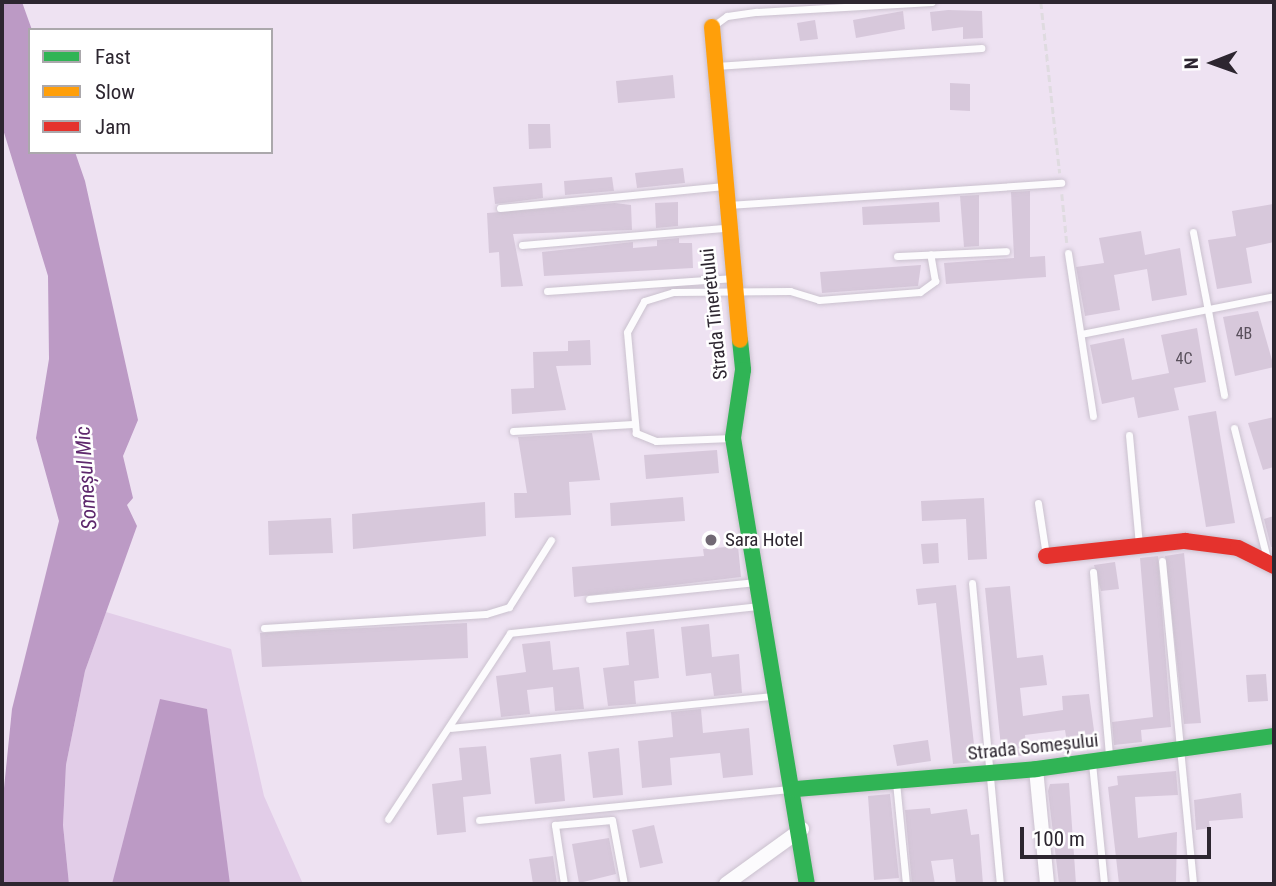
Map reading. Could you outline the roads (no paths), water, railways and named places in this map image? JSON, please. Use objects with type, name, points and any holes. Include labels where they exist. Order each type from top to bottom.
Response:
[{"type":"street","name":"Strada Tineretului","points":[[712,27],[726,228],[743,370],[733,438],[755,582],[802,829],[807,884]]},
{"type":"street","points":[[1046,556],[1139,546],[1213,542],[1271,564]]},
{"type":"street","name":"Strada Someșului","points":[[795,789],[1092,763],[1274,736]]},
{"type":"street","points":[[1036,769],[1048,884]]},
{"type":"street","points":[[726,884],[802,829]]},
{"type":"lane","points":[[712,27],[727,16],[757,12],[932,2]]},
{"type":"lane","points":[[716,66],[981,48]]},
{"type":"lane","points":[[724,205],[1061,183]]},
{"type":"lane","points":[[500,208],[724,186]]},
{"type":"lane","points":[[522,245],[726,228]]},
{"type":"lane","points":[[1193,232],[1224,395]]},
{"type":"lane","points":[[897,256],[1006,251]]},
{"type":"lane","points":[[1068,253],[1093,416]]},
{"type":"lane","points":[[547,291],[732,284],[790,291],[819,300],[920,292],[935,281],[930,254]]},
{"type":"lane","points":[[732,284],[673,292],[635,310],[627,332],[633,424],[645,440],[656,442],[733,438]]},
{"type":"lane","points":[[1082,334],[1274,296]]},
{"type":"lane","points":[[513,431],[633,424]]},
{"type":"lane","points":[[1234,428],[1271,564]]},
{"type":"lane","points":[[1129,435],[1139,546]]},
{"type":"lane","points":[[1038,503],[1046,556]]},
{"type":"lane","points":[[264,628],[486,614],[509,607],[551,540]]},
{"type":"lane","points":[[1162,561],[1193,884]]},
{"type":"lane","points":[[1093,572],[1110,760]]},
{"type":"lane","points":[[589,599],[755,582]]},
{"type":"lane","points":[[972,583],[1000,884]]},
{"type":"lane","points":[[388,819],[451,728],[510,633],[760,606]]},
{"type":"lane","points":[[451,728],[776,695]]},
{"type":"lane","points":[[1092,763],[1104,884]]},
{"type":"lane","points":[[896,782],[906,884]]},
{"type":"lane","points":[[479,820],[795,789]]},
{"type":"lane","points":[[564,884],[555,825],[612,820],[624,884]]},
{"type":"water","name":"Someșul Mic","points":[[2,2],[22,2],[31,28],[28,28],[28,154],[76,154],[85,181],[138,420],[123,456],[133,498],[127,505],[137,526],[85,671],[66,765],[63,825],[69,884],[4,884],[3,798],[12,709],[59,521],[36,438],[49,359],[48,276],[2,126]]},
{"type":"water","points":[[160,699],[207,709],[230,884],[112,884]]},
{"type":"place","name":"Sara Hotel","points":[[711,540]]}]
